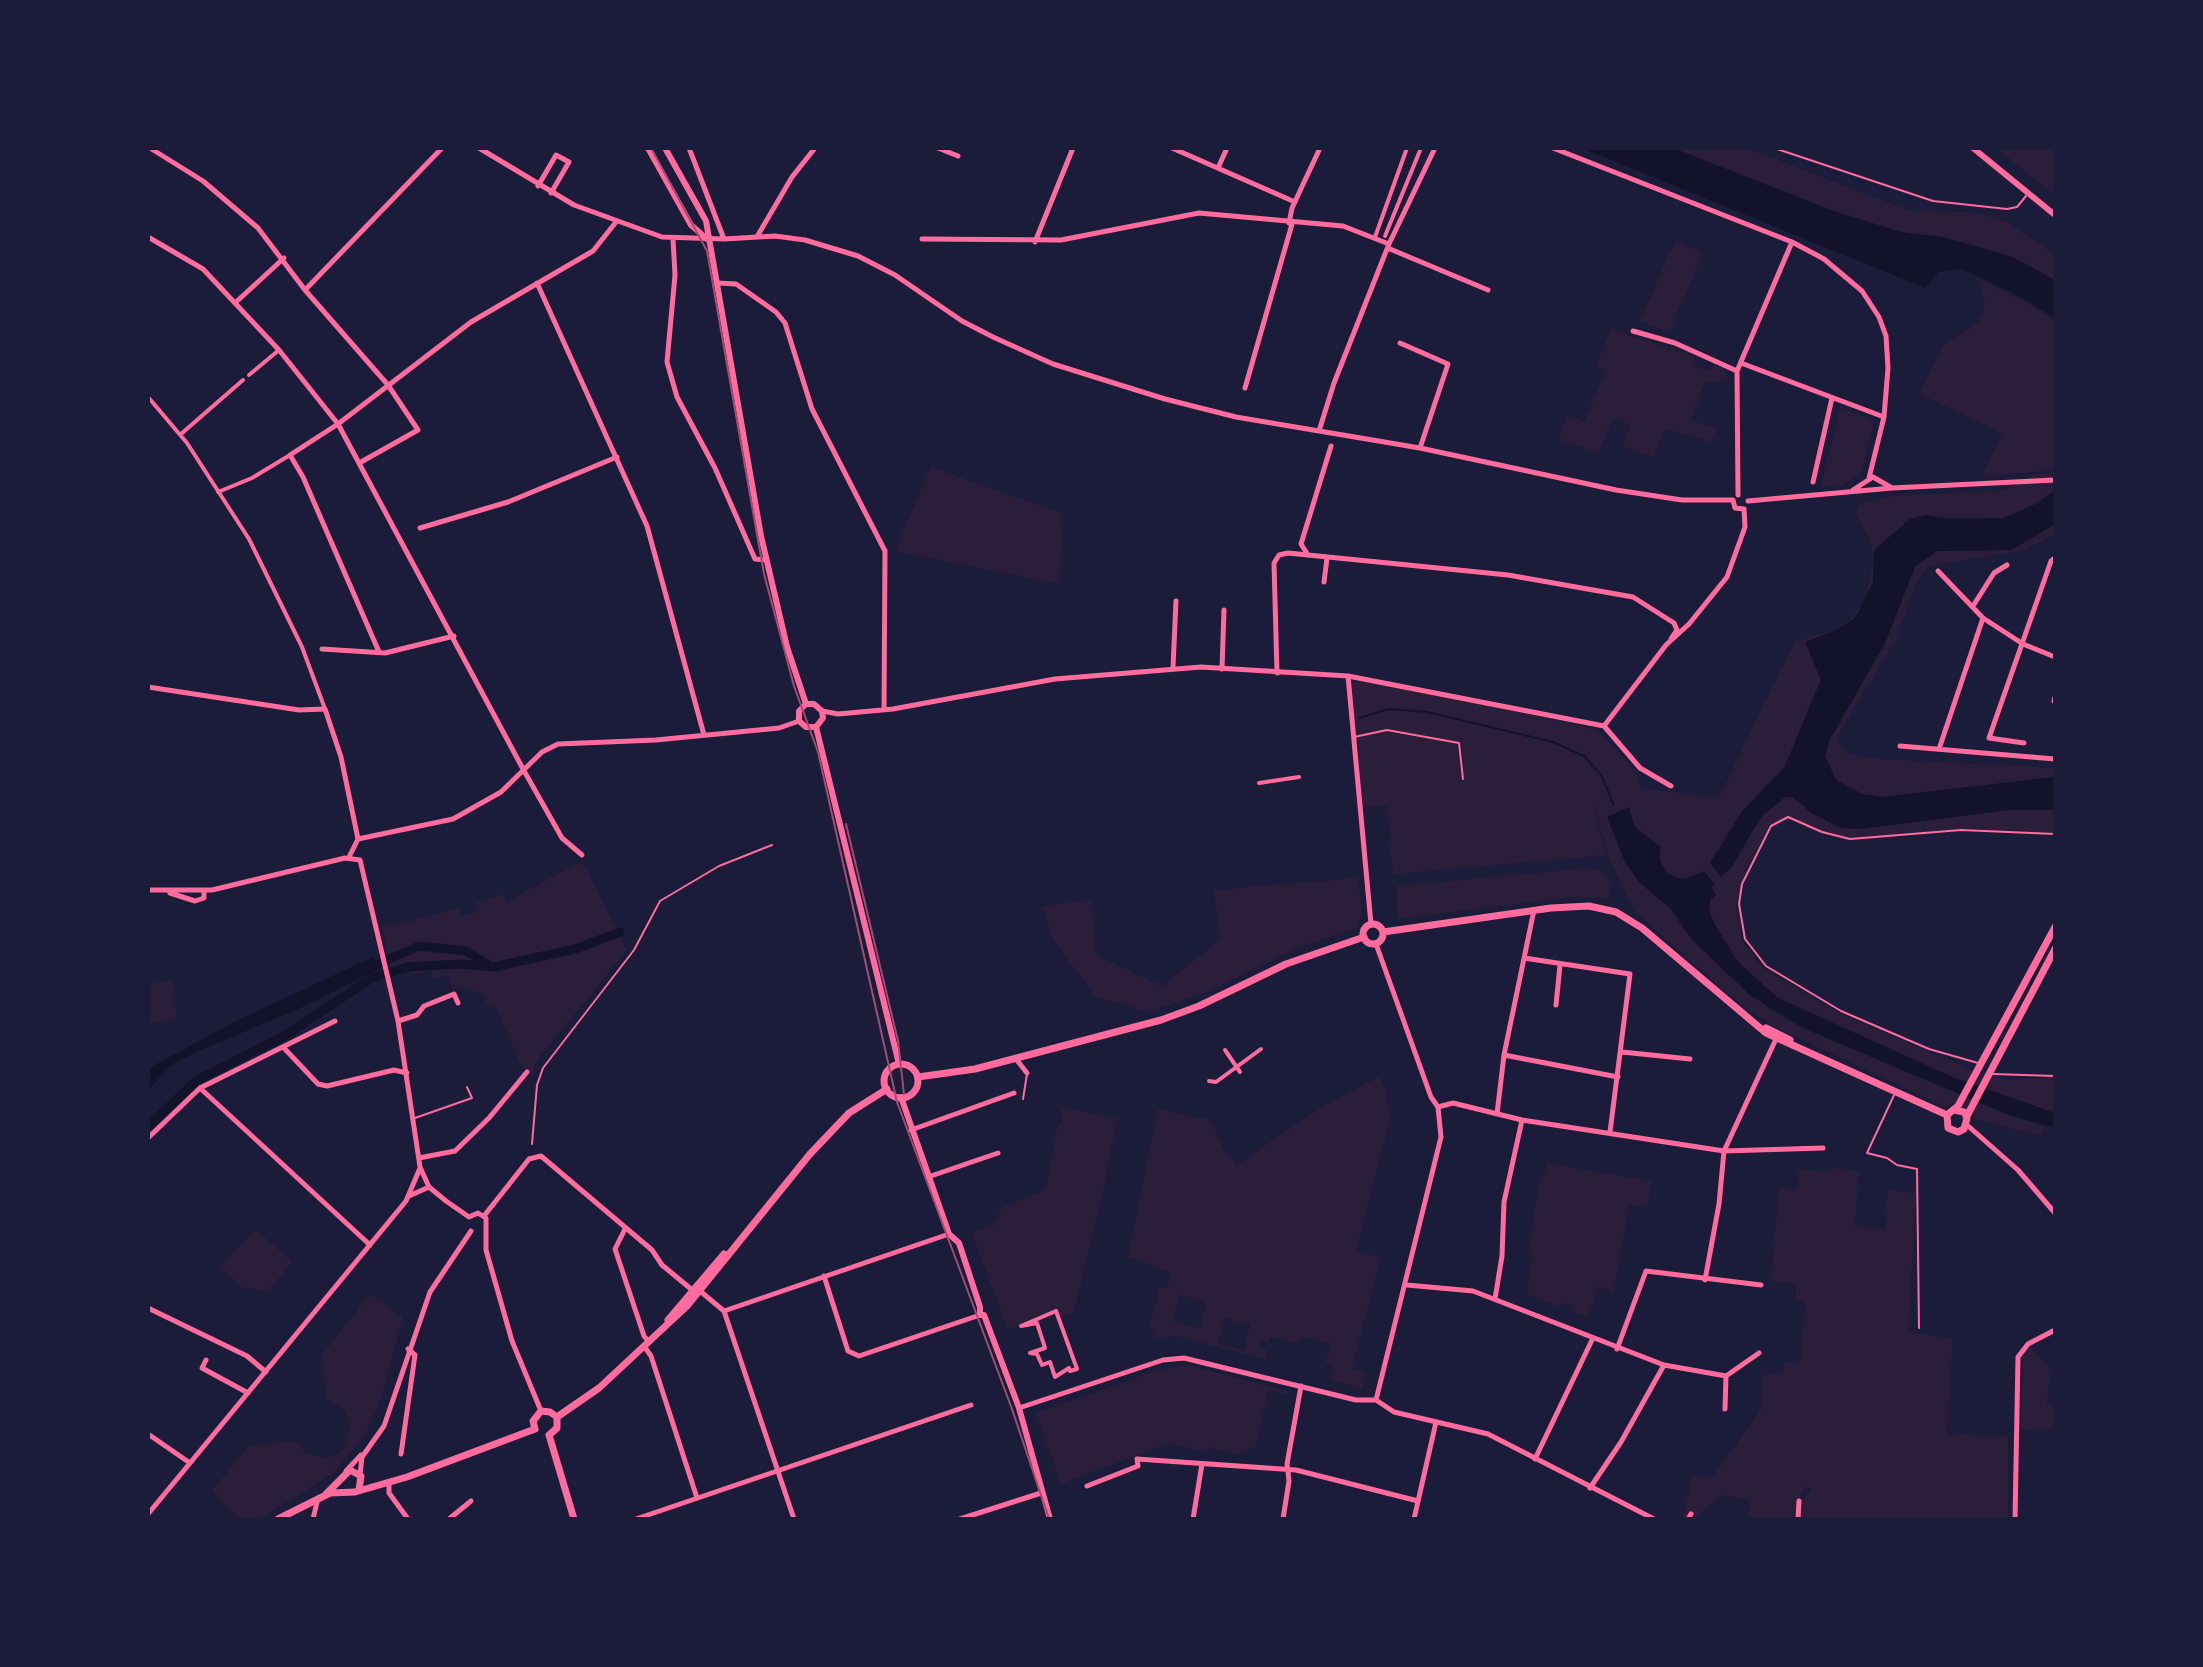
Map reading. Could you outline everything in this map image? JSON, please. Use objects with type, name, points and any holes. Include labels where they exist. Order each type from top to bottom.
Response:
[{"type":"main road","points":[[1383,932],[1534,909],[1600,907],[1630,918],[1756,1024],[1776,1039],[1805,1050]]},
{"type":"main road","points":[[1371,924],[1379,926],[1383,932],[1376,944],[1368,943],[1364,937],[1364,930],[1371,924]]},
{"type":"main road","points":[[2055,927],[1945,1122],[1951,1130],[1961,1131],[1967,1125],[1967,1113],[2055,949]]},
{"type":"main road","points":[[918,1077],[955,1074],[1016,1059],[1191,1009],[1286,964],[1364,937]]},
{"type":"main road","points":[[1756,1024],[1896,1092],[1967,1113]]},
{"type":"main road","points":[[887,1089],[887,1071],[899,1064],[909,1066],[918,1077]]},
{"type":"main road","points":[[887,1089],[901,1097],[913,1093],[918,1077]]},
{"type":"main road","points":[[662,1329],[691,1289],[732,1247],[837,1125],[864,1101],[887,1089]]},
{"type":"main road","points":[[557,1417],[599,1388],[662,1329],[700,1291],[732,1247]]},
{"type":"main road","points":[[535,1429],[533,1421],[541,1411],[557,1417]]},
{"type":"main road","points":[[549,1435],[557,1428],[557,1417]]},
{"type":"main road","points":[[318,1498],[385,1483],[535,1429],[549,1435]]},
{"type":"main road","points":[[549,1435],[574,1519]]},
{"type":"main road","points":[[278,1519],[318,1498],[344,1474],[361,1475],[368,1482],[385,1483]]},
{"type":"main road","points":[[344,1474],[341,1484],[347,1492]]},
{"type":"main road","points":[[357,1491],[362,1484],[361,1475]]},
{"type":"street","points":[[150,148],[173,160],[231,204],[284,258],[305,290],[388,385],[418,430],[361,462]]},
{"type":"street","points":[[305,290],[442,148]]},
{"type":"street","points":[[479,148],[538,186],[616,222],[673,239],[758,235],[805,240],[858,256],[895,275],[962,321],[1053,364],[1165,399],[1319,431],[1333,439]]},
{"type":"street","points":[[648,148],[691,225],[707,239]]},
{"type":"street","points":[[665,148],[706,221],[766,560],[787,647],[806,704]]},
{"type":"street","points":[[689,148],[724,239]]},
{"type":"street","points":[[758,235],[792,177],[815,148]]},
{"type":"street","points":[[938,148],[958,156]]},
{"type":"street","points":[[1035,242],[1073,148]]},
{"type":"street","points":[[1172,148],[1295,202]]},
{"type":"street","points":[[1218,168],[1227,148]]},
{"type":"street","points":[[1245,388],[1295,202],[1320,148]]},
{"type":"street","points":[[1375,237],[1407,148]]},
{"type":"street","points":[[1385,236],[1421,148]]},
{"type":"street","points":[[1319,431],[1335,378],[1389,246],[1422,169],[1435,148]]},
{"type":"street","points":[[1553,148],[1792,242],[1844,273],[1862,291],[1879,317],[1886,336],[1888,368],[1884,417],[1868,479],[1869,491]]},
{"type":"street","points":[[1973,148],[2055,215]]},
{"type":"street","points":[[538,186],[556,155],[569,162],[551,193]]},
{"type":"street","points":[[922,239],[1035,242],[1091,235],[1182,214],[1343,226],[1375,237],[1488,290]]},
{"type":"street","points":[[218,492],[252,478],[338,424],[471,322],[593,251],[616,222]]},
{"type":"street","points":[[148,237],[203,269],[279,350],[338,424],[562,838],[582,855]]},
{"type":"street","points":[[673,239],[675,275],[667,362],[677,397],[715,468],[755,559],[766,560]]},
{"type":"street","points":[[1309,556],[1301,544],[1333,439],[1342,434],[1642,495],[1682,500],[1733,500],[1738,495],[1737,371],[1792,242]]},
{"type":"street","points":[[235,303],[284,258]]},
{"type":"street","points":[[537,283],[647,526],[704,735]]},
{"type":"street","points":[[718,283],[736,284],[776,312],[785,323],[812,409],[885,551],[884,710]]},
{"type":"street","points":[[1633,331],[1675,343],[1737,371]]},
{"type":"street","points":[[1400,343],[1448,364],[1420,448]]},
{"type":"street","points":[[249,375],[279,350]]},
{"type":"street","points":[[1741,363],[1884,417]]},
{"type":"street","points":[[181,434],[243,380]]},
{"type":"street","points":[[148,397],[181,434],[249,539],[302,647],[341,757],[358,839],[349,857]]},
{"type":"street","points":[[1813,482],[1832,398]]},
{"type":"street","points":[[290,455],[303,477],[379,652]]},
{"type":"street","points":[[411,530],[508,502],[617,457]]},
{"type":"street","points":[[1874,464],[1877,491]]},
{"type":"street","points":[[1853,491],[1868,479],[1878,480],[1892,488]]},
{"type":"street","points":[[1738,495],[1748,501],[1892,488],[2055,480]]},
{"type":"street","points":[[1733,500],[1735,508],[1744,509]]},
{"type":"street","points":[[1671,639],[1689,624],[1727,577],[1745,527],[1744,509],[1748,501]]},
{"type":"street","points":[[1277,673],[1274,563],[1282,554],[1508,575],[1633,597],[1674,623],[1677,630],[1671,639],[1604,726]]},
{"type":"street","points":[[1324,582],[1327,558]]},
{"type":"street","points":[[2024,743],[1989,738],[2051,561],[2055,558]]},
{"type":"street","points":[[1973,606],[1994,573],[2007,565]]},
{"type":"street","points":[[1938,571],[1983,618],[2023,644],[2055,657]]},
{"type":"street","points":[[1173,667],[1176,601]]},
{"type":"street","points":[[1222,669],[1224,610]]},
{"type":"street","points":[[1939,749],[1983,618]]},
{"type":"street","points":[[322,649],[379,652],[454,636]]},
{"type":"street","points":[[822,711],[838,714],[884,710],[1055,679],[1173,667],[1348,676],[1604,726],[1640,768],[1671,786]]},
{"type":"street","points":[[1348,676],[1371,924]]},
{"type":"street","points":[[148,687],[299,710],[325,709]]},
{"type":"street","points":[[806,704],[818,706],[822,711],[823,718],[816,727]]},
{"type":"street","points":[[806,704],[799,711],[799,721],[806,727],[816,727]]},
{"type":"street","points":[[358,839],[453,819],[501,792],[542,752],[558,744],[779,728],[799,721]]},
{"type":"street","points":[[816,727],[899,1064]]},
{"type":"street","points":[[1900,746],[2055,759]]},
{"type":"street","points":[[1259,783],[1299,777]]},
{"type":"street","points":[[148,890],[204,891],[349,857],[360,860],[398,1021],[420,1167],[429,1187],[469,1217],[471,1231],[430,1292],[384,1426],[360,1461],[361,1475]]},
{"type":"street","points":[[166,891],[195,901],[204,898],[204,891]]},
{"type":"street","points":[[1497,1114],[1504,1055],[1534,909]]},
{"type":"street","points":[[1376,944],[1431,1097],[1438,1107],[1440,1147],[1376,1400]]},
{"type":"street","points":[[1524,958],[1630,974],[1610,1132]]},
{"type":"street","points":[[1556,1005],[1560,965]]},
{"type":"street","points":[[398,1021],[417,1015],[424,1006],[454,994],[458,1003]]},
{"type":"street","points":[[148,1138],[200,1088],[335,1021]]},
{"type":"street","points":[[1705,1280],[1719,1204],[1724,1151],[1776,1039]]},
{"type":"street","points":[[283,1047],[318,1084],[327,1086],[385,1071],[407,1073]]},
{"type":"street","points":[[1209,1081],[1216,1082],[1238,1070],[1261,1049]]},
{"type":"street","points":[[1225,1050],[1238,1070]]},
{"type":"street","points":[[1622,1052],[1690,1059]]},
{"type":"street","points":[[1504,1055],[1618,1077]]},
{"type":"street","points":[[1016,1059],[1027,1073]]},
{"type":"street","points":[[419,1158],[455,1151],[489,1118],[528,1069]]},
{"type":"street","points":[[200,1088],[370,1245]]},
{"type":"street","points":[[910,1130],[1014,1093]]},
{"type":"street","points":[[901,1097],[910,1130],[949,1234],[959,1243],[980,1315]]},
{"type":"street","points":[[1438,1107],[1453,1103],[1522,1120],[1724,1151],[1823,1148]]},
{"type":"street","points":[[1495,1299],[1502,1256],[1504,1202],[1522,1120]]},
{"type":"street","points":[[1967,1125],[2018,1170],[2055,1213]]},
{"type":"street","points":[[927,1177],[998,1153]]},
{"type":"street","points":[[484,1216],[533,1157],[541,1156],[691,1289]]},
{"type":"street","points":[[148,1514],[409,1197],[420,1167]]},
{"type":"street","points":[[409,1197],[429,1187]]},
{"type":"street","points":[[469,1217],[476,1214],[484,1216]]},
{"type":"street","points":[[484,1216],[487,1225],[483,1231],[512,1341],[541,1411]]},
{"type":"street","points":[[625,1229],[615,1242],[615,1249],[697,1498]]},
{"type":"street","points":[[471,1231],[483,1231]]},
{"type":"street","points":[[724,1311],[949,1234]]},
{"type":"street","points":[[1617,1349],[1646,1271],[1761,1285]]},
{"type":"street","points":[[824,1276],[848,1351],[859,1356],[984,1315],[1019,1408],[1050,1519]]},
{"type":"street","points":[[1407,1285],[1468,1290],[1664,1365],[1726,1376],[1759,1353]]},
{"type":"street","points":[[700,1291],[724,1311],[794,1519]]},
{"type":"street","points":[[148,1308],[247,1356],[266,1372]]},
{"type":"street","points":[[1056,1311],[1077,1369],[1070,1371],[1069,1368],[1055,1377],[1050,1362],[1042,1365],[1037,1354],[1031,1356],[1045,1348],[1037,1323],[1021,1326],[1056,1311]]},
{"type":"street","points":[[2015,1519],[2018,1357],[2028,1344],[2055,1330]]},
{"type":"street","points":[[1535,1459],[1592,1340]]},
{"type":"street","points":[[401,1454],[415,1355],[408,1349]]},
{"type":"street","points":[[1019,1408],[1174,1358],[1356,1400],[1376,1400],[1394,1412],[1488,1434],[1654,1519]]},
{"type":"street","points":[[206,1360],[202,1368],[248,1393]]},
{"type":"street","points":[[1590,1488],[1621,1442],[1664,1365]]},
{"type":"street","points":[[1725,1409],[1726,1376]]},
{"type":"street","points":[[1283,1519],[1287,1468],[1301,1386]]},
{"type":"street","points":[[636,1519],[971,1405]]},
{"type":"street","points":[[1414,1519],[1436,1422]]},
{"type":"street","points":[[148,1434],[190,1463]]},
{"type":"street","points":[[344,1474],[370,1446]]},
{"type":"street","points":[[1087,1486],[1138,1466],[1137,1459],[1287,1468],[1418,1501]]},
{"type":"street","points":[[1193,1519],[1202,1464]]},
{"type":"street","points":[[385,1483],[408,1519]]},
{"type":"street","points":[[960,1519],[1041,1493]]},
{"type":"street","points":[[313,1519],[318,1498]]},
{"type":"street","points":[[449,1519],[471,1501]]},
{"type":"street","points":[[1798,1519],[1799,1501]]},
{"type":"lane","points":[[1774,148],[1933,201],[2007,209],[2017,207],[2029,194]]},
{"type":"lane","points":[[1353,735],[1387,730],[1459,743],[1463,779]]},
{"type":"lane","points":[[1978,1068],[1841,1011],[1766,966],[1751,950],[1742,930],[1739,904],[1742,884],[1771,826],[1788,817],[1822,832],[1850,839],[1961,830],[2055,834]]},
{"type":"lane","points":[[532,1144],[537,1085],[543,1068],[634,950],[656,906],[719,866],[772,845]]},
{"type":"lane","points":[[1023,1099],[1027,1073]]},
{"type":"lane","points":[[1987,1074],[2055,1076]]},
{"type":"lane","points":[[414,1118],[432,1115],[472,1098],[467,1087]]},
{"type":"lane","points":[[1014,1093],[1025,1089]]},
{"type":"lane","points":[[1896,1092],[1867,1153],[1917,1169],[1919,1328]]},
{"type":"shaded area","points":[[1582,148],[1673,148],[1827,209],[1901,232],[1943,237],[2012,257],[2055,280],[2055,318],[2010,291],[1962,269],[1939,272],[1925,288]]},
{"type":"shaded area","points":[[1673,148],[1747,148],[1910,211],[1973,212],[2007,222],[2055,254],[2055,280],[2012,257],[1969,243],[1901,232],[1854,218]]},
{"type":"shaded area","points":[[1997,148],[2055,148],[2055,196],[2021,168]]},
{"type":"shaded area","points":[[1675,241],[1703,253],[1669,333],[1640,321]]},
{"type":"shaded area","points":[[1980,280],[2028,303],[2055,321],[2055,470],[1982,476],[2002,433],[1920,394],[1943,345],[1978,323],[1985,302]]},
{"type":"shaded area","points":[[1611,329],[1695,356],[1692,365],[1710,371],[1714,364],[1724,369],[1730,380],[1706,382],[1690,420],[1717,429],[1711,442],[1665,429],[1654,457],[1623,447],[1630,425],[1613,418],[1598,453],[1558,439],[1568,415],[1584,421],[1606,371],[1596,366]]},
{"type":"shaded area","points":[[1841,407],[1874,421],[1862,472],[1843,485],[1820,487]]},
{"type":"shaded area","points":[[931,467],[1064,514],[1059,584],[895,551]]},
{"type":"shaded area","points":[[2055,473],[2055,490],[2022,511],[2003,518],[1977,520],[1926,515],[1910,519],[1874,550],[1875,567],[1873,582],[1867,597],[1858,613],[1848,625],[1815,640],[1821,680],[1799,731],[1796,747],[1784,768],[1743,810],[1710,863],[1746,841],[1769,808],[1785,797],[1791,797],[1841,828],[1860,829],[2008,810],[2055,810],[2055,835],[1959,831],[1849,841],[1821,834],[1786,818],[1769,828],[1746,870],[1736,906],[1742,941],[1763,968],[1839,1013],[1977,1072],[2011,1080],[2055,1077],[2055,1113],[1952,1077],[1778,998],[1738,962],[1715,925],[1709,912],[1710,887],[1714,884],[1708,876],[1704,872],[1689,880],[1671,876],[1661,864],[1660,847],[1634,826],[1629,808],[1607,817],[1626,864],[1640,883],[1671,909],[1684,929],[1769,1009],[1801,1027],[1925,1080],[2055,1131],[2043,1129],[2040,1136],[1974,1119],[1974,1115],[1954,1103],[1946,1107],[1773,1026],[1729,995],[1633,910],[1609,857],[1591,796],[1606,855],[1393,874],[1387,806],[1361,807],[1358,735],[1351,736],[1346,680],[1450,696],[1597,730],[1635,770],[1641,788],[1714,797],[1720,795],[1795,642],[1837,629],[1854,615],[1866,597],[1874,558],[1869,537],[1855,514],[1861,503],[1892,496],[2004,491],[2034,474]]},
{"type":"shaded area","points":[[2055,490],[2055,524],[2029,540],[2010,550],[1937,551],[1915,567],[1885,643],[1829,741],[1825,756],[1836,780],[1862,794],[1882,797],[2055,777],[2055,810],[2008,810],[1860,829],[1841,828],[1813,814],[1792,797],[1785,797],[1760,818],[1732,867],[1721,877],[1710,863],[1743,810],[1784,768],[1821,680],[1805,642],[1834,631],[1855,618],[1873,582],[1874,550],[1910,519],[1926,515],[1948,519],[2003,518],[2037,504]]},
{"type":"shaded area","points":[[2055,524],[2055,535],[2021,551],[1929,566],[1917,582],[1896,639],[1836,739],[1847,753],[1878,759],[2055,768],[2055,777],[1882,797],[1862,794],[1836,780],[1825,756],[1829,741],[1885,643],[1915,567],[1937,551],[2010,550]]},
{"type":"shaded area","points":[[1629,807],[1634,826],[1660,847],[1659,859],[1667,873],[1683,880],[1704,871],[1715,884],[1711,887],[1716,895],[1710,900],[1709,912],[1715,925],[1738,962],[1778,998],[1952,1077],[2055,1113],[2055,1128],[2011,1116],[1801,1027],[1750,995],[1693,941],[1671,909],[1640,883],[1626,864],[1607,817]]},
{"type":"shaded area","points":[[578,863],[584,865],[627,950],[543,1053],[534,1066],[533,1077],[521,1065],[497,1009],[485,1004],[487,997],[463,987],[453,989],[448,975],[434,979],[431,971],[410,975],[408,969],[392,973],[382,925],[400,924],[460,908],[463,916],[477,911],[475,903],[503,894],[506,902]]},
{"type":"shaded area","points":[[1590,868],[1603,872],[1610,885],[1609,898],[1573,897],[1397,919],[1397,886]]},
{"type":"shaded area","points":[[1358,878],[1362,913],[1356,928],[1294,949],[1210,991],[1149,1012],[1096,997],[1054,941],[1042,906],[1091,900],[1096,955],[1162,986],[1220,940],[1214,890]]},
{"type":"shaded area","points":[[373,957],[377,970],[298,1009],[196,1052],[170,1066],[148,1090],[148,1074],[153,1066],[236,1021]]},
{"type":"shaded area","points":[[173,981],[177,1020],[150,1023],[148,984]]},
{"type":"shaded area","points":[[1380,1076],[1385,1087],[1390,1120],[1356,1251],[1381,1257],[1352,1368],[1367,1373],[1362,1389],[1330,1379],[1334,1365],[1325,1362],[1332,1344],[1314,1339],[1301,1337],[1299,1345],[1270,1337],[1268,1343],[1262,1341],[1260,1350],[1267,1349],[1265,1356],[1274,1361],[1175,1336],[1155,1338],[1150,1324],[1160,1287],[1167,1288],[1172,1273],[1128,1257],[1158,1109],[1211,1120],[1225,1151],[1237,1165],[1317,1110]],"holes":[[[1179,1295],[1206,1302],[1200,1328],[1173,1321]],[[1225,1318],[1250,1325],[1244,1350],[1218,1344]]]},
{"type":"shaded area","points":[[1058,1105],[1117,1119],[1103,1192],[1074,1312],[1059,1318],[1056,1311],[1008,1330],[972,1233],[993,1225],[1002,1207],[1046,1190],[1057,1129],[1063,1118]]},
{"type":"shaded area","points":[[1546,1163],[1651,1181],[1647,1208],[1629,1205],[1614,1292],[1598,1286],[1588,1318],[1572,1311],[1573,1305],[1562,1303],[1561,1307],[1527,1294],[1532,1256],[1528,1254],[1540,1176],[1544,1176]]},
{"type":"shaded area","points":[[1832,1168],[1859,1171],[1855,1226],[1885,1229],[1888,1190],[1916,1193],[1908,1333],[1953,1338],[1947,1434],[2008,1437],[2008,1519],[1800,1519],[1801,1503],[1812,1490],[1806,1486],[1797,1502],[1795,1519],[1748,1519],[1750,1500],[1721,1495],[1694,1519],[1683,1519],[1692,1475],[1712,1478],[1761,1409],[1763,1375],[1783,1375],[1784,1362],[1800,1363],[1805,1302],[1796,1300],[1796,1283],[1771,1281],[1779,1188],[1798,1189],[1799,1169],[1831,1172]]},
{"type":"shaded area","points":[[253,1232],[259,1232],[292,1262],[269,1290],[243,1288],[220,1267]]},
{"type":"shaded area","points":[[370,1294],[403,1317],[383,1392],[366,1433],[333,1474],[259,1519],[239,1519],[212,1490],[250,1445],[296,1441],[306,1453],[328,1458],[343,1450],[350,1425],[344,1410],[326,1398],[322,1355]]},
{"type":"shaded area","points":[[2029,1346],[2050,1368],[2047,1405],[2055,1405],[2055,1430],[2021,1429],[2023,1353]]},
{"type":"shaded area","points":[[1187,1365],[1288,1391],[1287,1395],[1268,1390],[1256,1447],[1236,1454],[1208,1447],[1207,1452],[1168,1444],[1061,1484],[1036,1413],[1161,1369]]},
{"type":"waterway","points":[[1359,718],[1388,709],[1427,712],[1553,742],[1584,756],[1602,776],[1613,804]]},
{"type":"waterway","points":[[149,1126],[197,1080],[286,1035],[372,978],[407,967],[460,964],[493,967],[575,949],[620,932]]},
{"type":"waterway","points":[[365,970],[419,946],[466,951],[489,965]]},
{"type":"tram line","points":[[651,148],[707,251],[764,574],[794,686],[818,752],[897,1102],[1012,1409],[1049,1519]]},
{"type":"tram line","points":[[846,824],[898,1041],[904,1094]]}]
